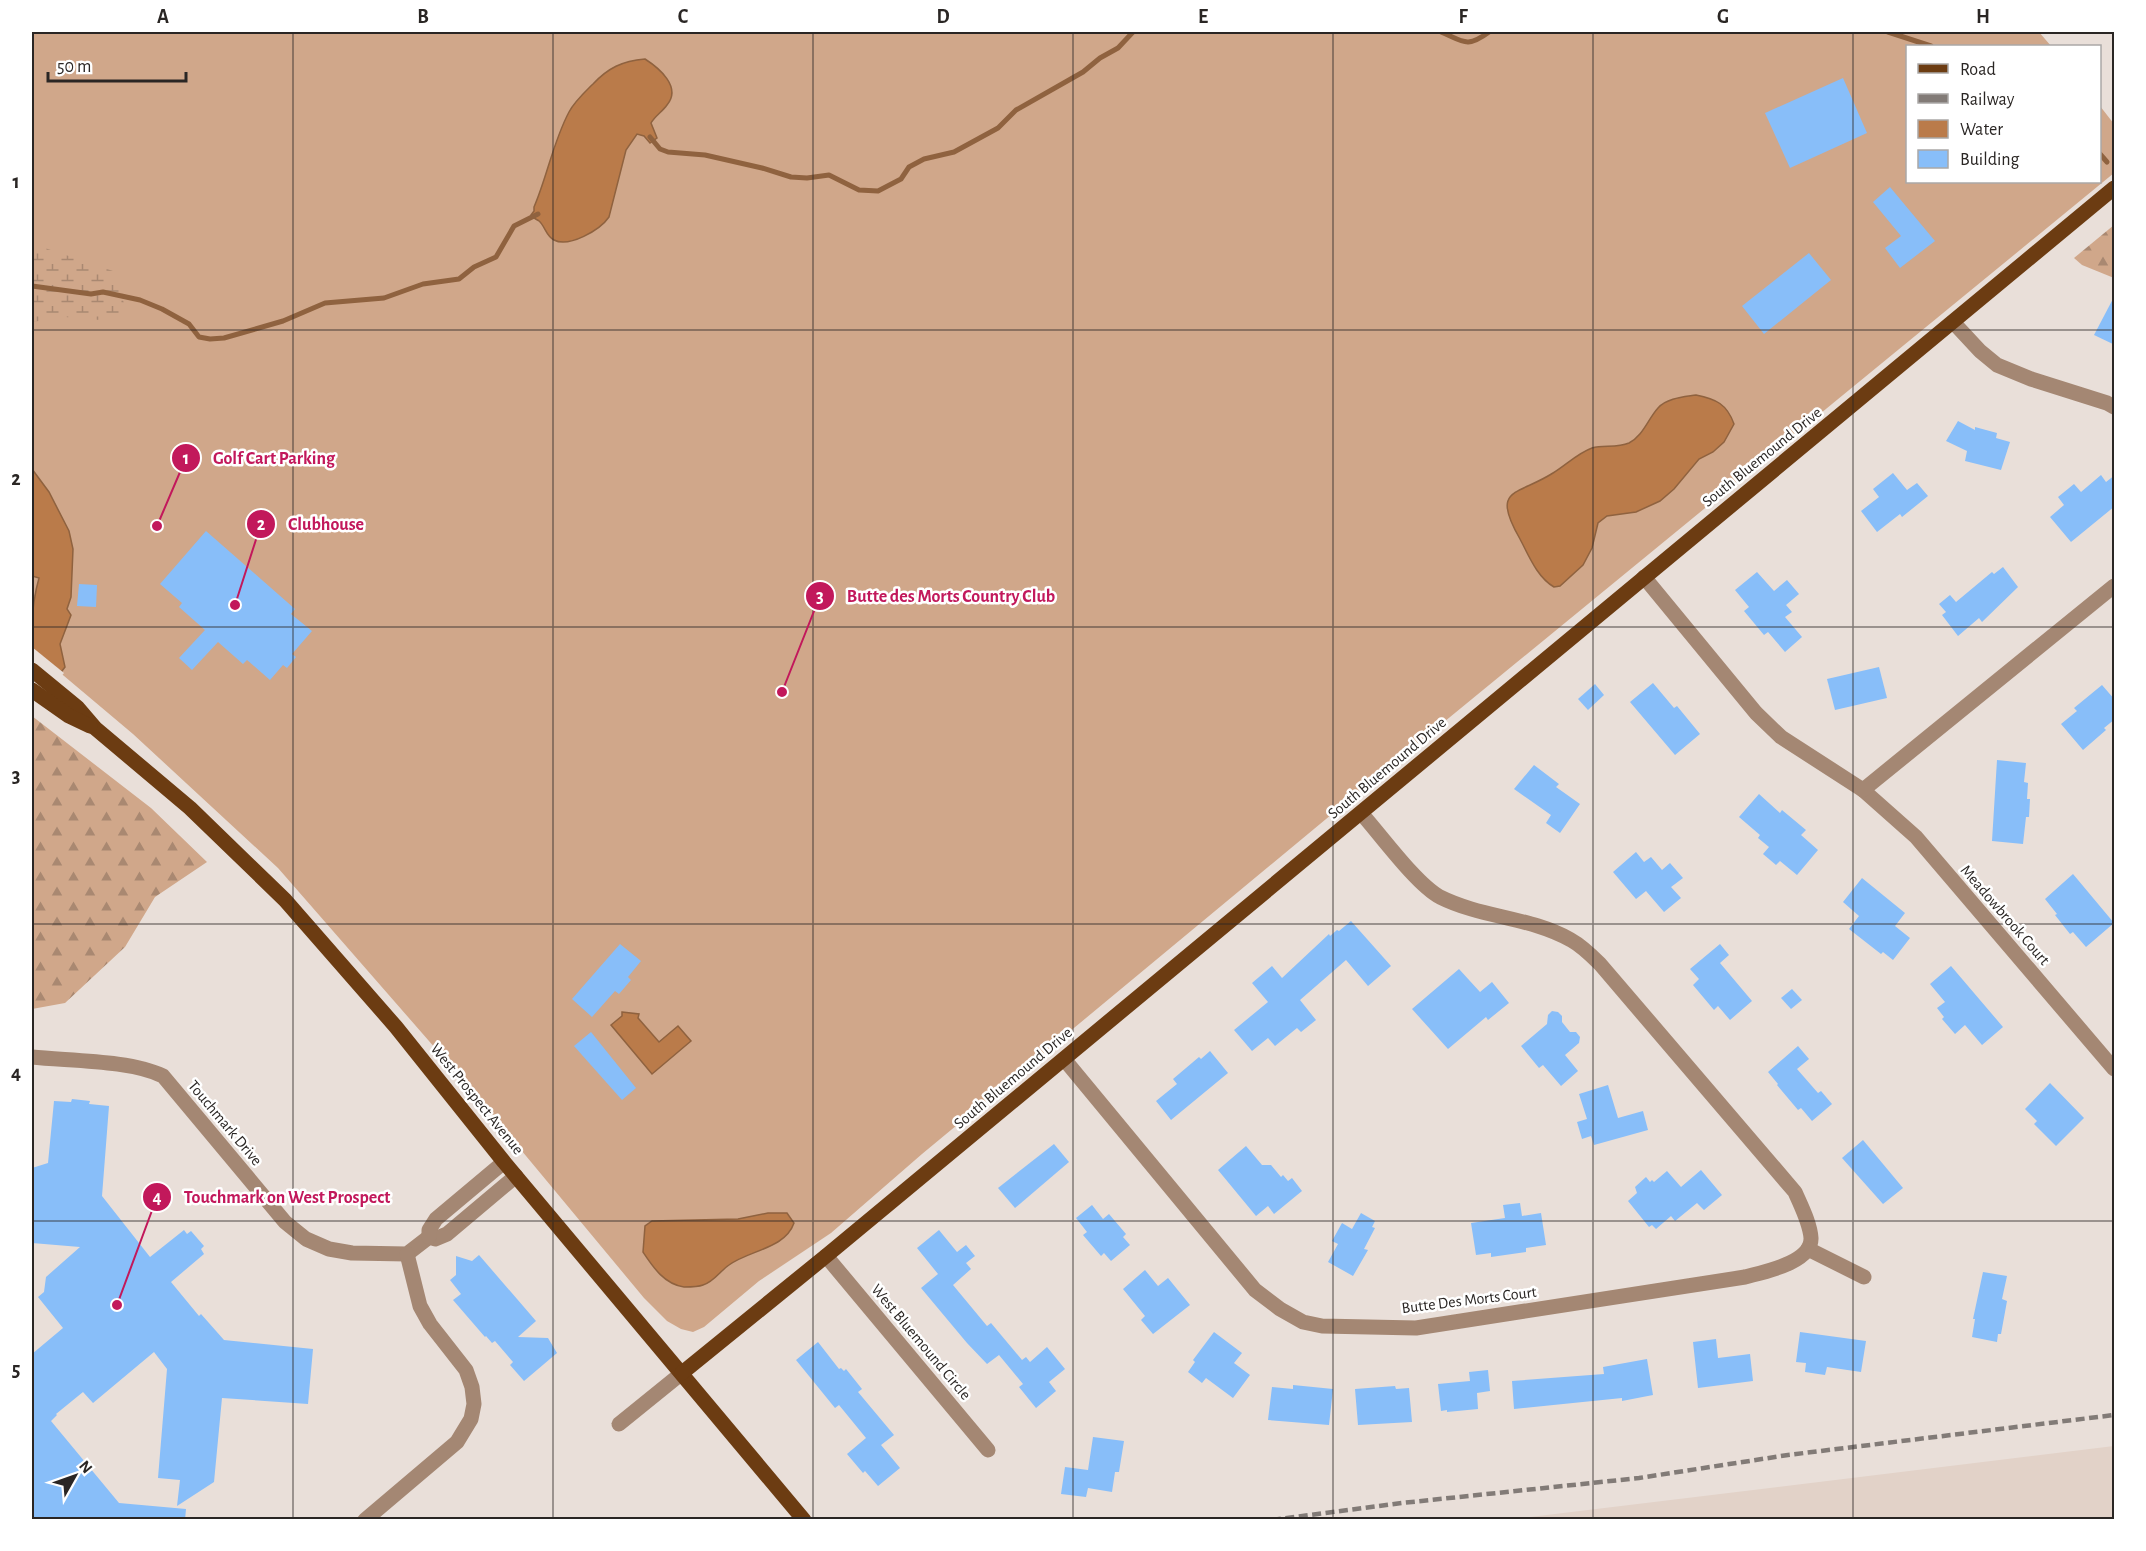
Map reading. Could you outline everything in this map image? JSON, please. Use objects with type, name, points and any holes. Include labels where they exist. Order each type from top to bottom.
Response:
[{"type":"main road","name":"South Bluemound Drive","points":[[682,1373],[2115,188]]},
{"type":"main road","name":"West Prospect Avenue","points":[[32,670],[69,716],[95,728],[190,808],[285,900],[396,1027],[504,1162],[804,1520]]},
{"type":"main road","name":"West Prospect Avenue","points":[[32,690],[53,696]]},
{"type":"street","points":[[1953,322],[1980,351],[1997,365],[2115,407]]},
{"type":"street","name":"Meadowbrook Court","points":[[1644,577],[1756,713],[1781,737],[1863,790],[1916,837],[2115,1069]]},
{"type":"street","points":[[1863,790],[2115,586]]},
{"type":"street","points":[[1361,813],[1410,869],[1438,896],[1479,911],[1538,926],[1572,940],[1600,963],[1795,1192],[1811,1239],[1808,1249],[1864,1276]]},
{"type":"street","name":"Touchmark Drive","points":[[32,1057],[149,1069],[163,1076],[285,1222],[306,1239],[340,1251],[407,1254]]},
{"type":"street","name":"Butte Des Morts Court","points":[[1064,1059],[1255,1290],[1280,1310],[1303,1323],[1322,1326],[1416,1328],[1745,1278],[1794,1261],[1808,1249]]},
{"type":"street","points":[[429,1237],[429,1230],[436,1219],[504,1162]]},
{"type":"street","points":[[429,1237],[435,1239],[447,1233],[516,1176]]},
{"type":"street","points":[[365,1520],[457,1442],[471,1419],[474,1404],[472,1387],[466,1370],[430,1324],[420,1306],[407,1254],[429,1237]]},
{"type":"street","name":"West Bluemound Circle","points":[[826,1256],[988,1450]]},
{"type":"street","points":[[620,1424],[682,1373]]},
{"type":"shaded area","points":[[2114,1446],[2114,1519],[1514,1519]]},
{"type":"green space","points":[[32,32],[2039,32],[2050,45],[1906,45],[1906,183],[2101,183],[2101,107],[2114,124],[2114,173],[1361,790],[922,1154],[831,1233],[759,1281],[704,1327],[693,1332],[681,1329],[667,1321],[644,1298],[463,1080],[278,868],[133,734],[32,649]]},
{"type":"green space","points":[[2114,225],[2114,278],[2082,265],[2074,258]]},
{"type":"green space","points":[[39,246],[113,271],[128,315],[112,321],[65,317],[32,322],[32,248]]},
{"type":"green space","points":[[32,576],[39,578],[35,591],[32,629]]},
{"type":"green space","points":[[32,716],[151,808],[207,862],[155,897],[125,947],[65,1003],[32,1009]]},
{"type":"water","points":[[645,59],[662,73],[672,91],[667,105],[651,123],[657,138],[650,143],[644,136],[637,134],[626,150],[609,217],[605,222],[576,240],[560,242],[554,240],[541,223],[531,215],[569,112],[583,94],[610,70],[622,64]]},
{"type":"water","points":[[1696,395],[1720,404],[1731,417],[1734,424],[1724,442],[1713,452],[1699,459],[1674,489],[1660,501],[1636,512],[1607,516],[1598,523],[1592,548],[1583,565],[1560,586],[1554,587],[1548,583],[1534,566],[1511,522],[1507,510],[1508,501],[1512,495],[1553,473],[1587,450],[1629,443],[1638,436],[1654,412],[1666,402]]},
{"type":"water","points":[[32,469],[49,492],[69,531],[73,549],[71,597],[67,609],[71,615],[60,644],[65,667],[32,710],[32,627],[39,578],[32,576]]},
{"type":"water","points":[[622,1012],[639,1014],[638,1018],[659,1042],[678,1026],[691,1041],[652,1074],[611,1025],[622,1016]]},
{"type":"water","points":[[768,1213],[787,1213],[794,1223],[789,1232],[775,1244],[737,1260],[707,1284],[701,1286],[684,1287],[665,1279],[643,1252],[645,1226],[652,1221],[738,1219]]},
{"type":"pier","points":[[32,647],[64,673],[32,713]]},
{"type":"building","points":[[1843,78],[1867,133],[1790,168],[1765,113]]},
{"type":"building","points":[[1890,187],[1935,241],[1900,268],[1885,248],[1901,236],[1873,202]]},
{"type":"building","points":[[1809,253],[1831,280],[1764,334],[1742,306]]},
{"type":"building","points":[[2115,295],[2115,345],[2094,335]]},
{"type":"building","points":[[1958,421],[1975,430],[1975,427],[1997,433],[1996,438],[2010,442],[2001,470],[1965,461],[1967,451],[1946,441]]},
{"type":"building","points":[[1893,473],[1907,490],[1917,483],[1928,496],[1902,517],[1900,514],[1877,532],[1861,511],[1879,497],[1873,489]]},
{"type":"building","points":[[2101,475],[2106,482],[2115,475],[2115,506],[2071,542],[2050,517],[2064,505],[2058,497],[2074,484],[2081,492]]},
{"type":"building","points":[[206,531],[295,609],[291,614],[312,631],[292,654],[296,657],[287,668],[283,665],[270,680],[247,660],[243,664],[218,642],[192,670],[179,658],[205,630],[179,607],[182,603],[160,584]]},
{"type":"building","points":[[2003,567],[2018,587],[1982,622],[1979,618],[1958,636],[1942,615],[1946,612],[1939,604],[1950,595],[1956,602],[1992,572],[1994,574]]},
{"type":"building","points":[[1757,572],[1774,591],[1787,580],[1799,594],[1786,605],[1792,612],[1785,617],[1802,637],[1785,652],[1768,632],[1764,635],[1744,611],[1749,607],[1735,590]]},
{"type":"building","points":[[79,584],[97,585],[96,607],[77,606]]},
{"type":"building","points":[[1879,667],[1887,698],[1835,710],[1827,679]]},
{"type":"building","points":[[1653,683],[1674,708],[1677,706],[1700,734],[1675,755],[1630,702]]},
{"type":"building","points":[[1595,684],[1604,695],[1588,710],[1578,699]]},
{"type":"building","points":[[2102,685],[2115,700],[2115,719],[2083,750],[2061,724],[2077,711],[2074,708]]},
{"type":"building","points":[[1997,760],[2026,763],[2024,782],[2028,783],[2027,799],[2030,799],[2023,844],[1992,841]]},
{"type":"building","points":[[1534,765],[1559,784],[1556,787],[1580,804],[1560,833],[1546,823],[1551,815],[1514,789]]},
{"type":"building","points":[[1759,794],[1780,813],[1782,810],[1806,830],[1801,835],[1818,850],[1797,875],[1780,861],[1776,865],[1763,854],[1769,847],[1758,838],[1760,835],[1739,817]]},
{"type":"building","points":[[1636,852],[1644,862],[1651,857],[1662,870],[1670,863],[1683,878],[1671,887],[1681,898],[1664,912],[1646,891],[1636,899],[1613,872]]},
{"type":"building","points":[[2073,874],[2114,923],[2086,947],[2073,932],[2070,934],[2045,899]]},
{"type":"building","points":[[1862,878],[1905,913],[1895,926],[1910,938],[1893,960],[1883,952],[1881,954],[1849,929],[1859,916],[1843,902]]},
{"type":"building","points":[[1351,921],[1391,966],[1368,986],[1346,960],[1300,1000],[1316,1020],[1301,1032],[1297,1028],[1275,1046],[1268,1038],[1252,1051],[1234,1030],[1268,1002],[1252,983],[1272,966],[1282,978],[1329,934],[1330,936],[1337,930],[1339,931]]},
{"type":"building","points":[[620,944],[641,961],[628,977],[631,980],[619,994],[615,991],[592,1017],[572,999]]},
{"type":"building","points":[[1720,944],[1729,955],[1720,963],[1752,1001],[1730,1020],[1718,1006],[1714,1010],[1693,985],[1699,979],[1690,969]]},
{"type":"building","points":[[1951,966],[2003,1027],[1982,1045],[1965,1025],[1955,1034],[1942,1019],[1944,1017],[1937,1008],[1945,1002],[1930,984]]},
{"type":"building","points":[[1459,969],[1480,992],[1492,982],[1509,1003],[1488,1020],[1486,1017],[1448,1049],[1412,1009]]},
{"type":"building","points":[[1792,989],[1802,1000],[1791,1009],[1781,998]]},
{"type":"building","points":[[1552,1011],[1558,1012],[1570,1032],[1576,1032],[1580,1037],[1579,1043],[1565,1055],[1578,1071],[1561,1086],[1543,1065],[1539,1068],[1521,1046],[1547,1024],[1548,1015]]},
{"type":"building","points":[[591,1032],[636,1088],[622,1100],[574,1046]]},
{"type":"building","points":[[1798,1046],[1809,1059],[1797,1069],[1818,1093],[1821,1091],[1832,1104],[1812,1121],[1801,1108],[1798,1110],[1768,1072]]},
{"type":"building","points":[[1210,1051],[1228,1073],[1171,1120],[1156,1101],[1177,1084],[1173,1079],[1199,1057],[1201,1059]]},
{"type":"building","points":[[2050,1083],[2084,1118],[2056,1146],[2034,1124],[2037,1121],[2025,1109]]},
{"type":"building","points":[[1608,1085],[1618,1118],[1643,1111],[1648,1130],[1594,1145],[1591,1136],[1582,1139],[1577,1122],[1587,1119],[1579,1094]]},
{"type":"building","points":[[72,1099],[109,1106],[102,1196],[150,1257],[184,1230],[187,1234],[191,1231],[204,1246],[201,1249],[204,1254],[171,1282],[199,1316],[201,1314],[224,1340],[313,1349],[308,1404],[222,1398],[214,1482],[177,1506],[180,1480],[158,1478],[167,1369],[154,1352],[93,1403],[83,1392],[56,1414],[51,1421],[119,1503],[186,1509],[185,1520],[32,1520],[32,1354],[63,1328],[38,1297],[44,1292],[46,1277],[80,1247],[32,1243],[32,1168],[48,1163],[54,1101],[71,1102]]},
{"type":"building","points":[[1863,1140],[1903,1188],[1883,1204],[1842,1158]]},
{"type":"building","points":[[1054,1144],[1069,1162],[1015,1208],[998,1188]]},
{"type":"building","points":[[1246,1146],[1262,1165],[1271,1165],[1281,1177],[1283,1175],[1288,1181],[1292,1178],[1302,1191],[1274,1214],[1268,1206],[1256,1216],[1218,1170]]},
{"type":"building","points":[[1701,1170],[1722,1195],[1704,1210],[1697,1203],[1675,1221],[1671,1216],[1656,1229],[1652,1225],[1649,1227],[1628,1201],[1637,1193],[1635,1187],[1646,1177],[1650,1182],[1652,1180],[1654,1182],[1667,1171],[1681,1187]]},
{"type":"building","points":[[1520,1203],[1522,1216],[1541,1213],[1546,1245],[1526,1248],[1526,1252],[1491,1257],[1491,1253],[1476,1255],[1471,1223],[1505,1218],[1503,1205]]},
{"type":"building","points":[[1092,1205],[1103,1219],[1109,1214],[1126,1234],[1123,1237],[1130,1245],[1111,1261],[1104,1253],[1101,1256],[1083,1235],[1087,1232],[1076,1218]]},
{"type":"building","points":[[1361,1213],[1375,1221],[1372,1227],[1375,1228],[1364,1249],[1368,1250],[1353,1276],[1328,1262],[1338,1244],[1332,1241],[1342,1223],[1352,1229]]},
{"type":"building","points":[[939,1230],[957,1252],[966,1245],[975,1256],[966,1263],[971,1269],[953,1285],[987,1326],[991,1323],[1022,1360],[1026,1357],[1030,1362],[1047,1347],[1065,1369],[1049,1382],[1056,1391],[1036,1408],[1019,1387],[1023,1384],[999,1355],[987,1364],[921,1288],[938,1274],[917,1248]]},
{"type":"building","points":[[479,1255],[536,1321],[518,1337],[548,1338],[557,1353],[524,1381],[510,1365],[513,1362],[495,1341],[492,1343],[485,1337],[453,1300],[461,1294],[450,1280],[456,1275],[456,1256],[472,1261]]},
{"type":"building","points":[[1145,1270],[1158,1286],[1168,1278],[1190,1305],[1153,1334],[1141,1320],[1145,1316],[1123,1289]]},
{"type":"building","points":[[1983,1272],[2007,1276],[2002,1299],[2007,1301],[2001,1334],[1998,1334],[1997,1342],[1972,1337],[1975,1319],[1973,1319]]},
{"type":"building","points":[[1214,1332],[1242,1353],[1234,1363],[1250,1375],[1233,1398],[1206,1378],[1202,1383],[1188,1372],[1195,1362],[1193,1360]]},
{"type":"building","points":[[1800,1332],[1866,1341],[1861,1372],[1827,1367],[1825,1375],[1805,1372],[1806,1363],[1796,1362]]},
{"type":"building","points":[[1716,1339],[1718,1358],[1750,1354],[1753,1381],[1698,1388],[1693,1342]]},
{"type":"building","points":[[818,1342],[839,1369],[844,1371],[846,1369],[862,1389],[858,1392],[894,1435],[881,1445],[900,1468],[878,1486],[847,1454],[866,1438],[839,1405],[835,1408],[796,1360]]},
{"type":"building","points":[[1647,1359],[1653,1395],[1622,1401],[1622,1398],[1514,1409],[1512,1381],[1604,1374],[1603,1367]]},
{"type":"building","points":[[1488,1370],[1490,1391],[1477,1393],[1478,1409],[1441,1411],[1438,1384],[1470,1381],[1469,1372]]},
{"type":"building","points":[[1293,1385],[1333,1389],[1329,1425],[1268,1420],[1272,1387],[1293,1389]]},
{"type":"building","points":[[1395,1386],[1396,1389],[1409,1388],[1412,1422],[1358,1425],[1355,1389]]},
{"type":"building","points":[[1093,1437],[1124,1441],[1119,1472],[1115,1472],[1112,1492],[1088,1488],[1086,1497],[1061,1494],[1065,1467],[1088,1470]]},
{"type":"waterway","points":[[650,137],[660,149],[668,152],[705,155],[791,177],[807,178],[829,175],[859,190],[878,191],[901,179],[909,167],[924,159],[954,152],[998,128],[1016,110],[1083,72],[1100,58],[1118,48],[1133,32]]},
{"type":"waterway","points":[[1441,32],[1465,42],[1475,40],[1489,32]]},
{"type":"waterway","points":[[1888,32],[1928,45]]},
{"type":"waterway","points":[[2101,155],[2107,162]]},
{"type":"waterway","points":[[32,286],[91,294],[103,292],[140,300],[189,324],[199,337],[224,338],[283,321],[325,303],[384,298],[423,284],[459,279],[474,267],[496,257],[514,226],[538,214]]},
{"type":"railway","points":[[1272,1520],[1402,1503],[1639,1478],[1788,1455],[2114,1415]]},
{"type":"place","name":"Golf Cart Parking","points":[[157,526]]},
{"type":"place","name":"Clubhouse","points":[[235,605]]},
{"type":"place","name":"Butte des Morts Country Club","points":[[782,692]]},
{"type":"place","name":"Touchmark on West Prospect","points":[[117,1305]]}]
